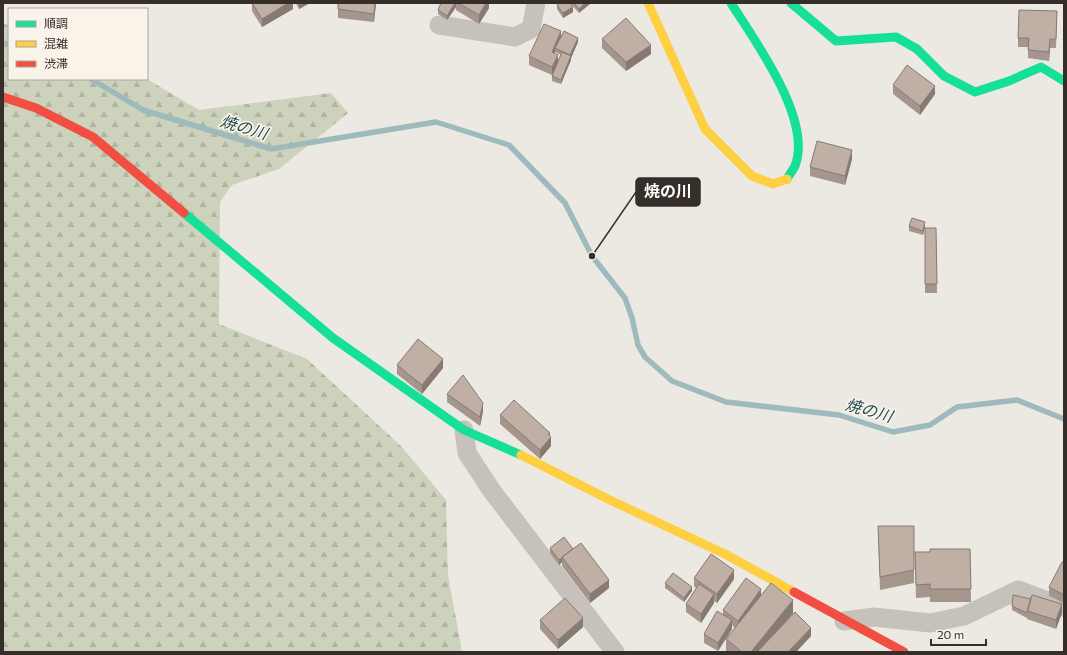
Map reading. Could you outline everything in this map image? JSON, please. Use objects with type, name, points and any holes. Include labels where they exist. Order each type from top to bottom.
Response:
[{"type":"street","points":[[439,25],[516,37],[530,29],[536,3]]},
{"type":"street","points":[[648,3],[705,129],[752,176],[773,184],[787,179],[795,165],[798,141],[792,111],[775,74],[730,3]]},
{"type":"street","points":[[791,3],[836,41],[896,37],[917,48],[944,76],[975,92],[1009,81],[1042,67],[1064,81]]},
{"type":"street","points":[[3,98],[36,108],[94,137],[333,338],[464,430],[523,456],[610,500],[725,554],[844,621],[904,652]]},
{"type":"street","points":[[464,430],[467,454],[492,491],[615,652]]},
{"type":"street","points":[[844,621],[874,617],[930,623],[964,616],[1018,590],[1064,607]]},
{"type":"green space","points":[[3,24],[8,25],[8,80],[148,80],[199,110],[331,93],[348,113],[279,169],[232,185],[220,202],[219,324],[307,359],[401,446],[446,500],[448,575],[462,652],[3,652]]},
{"type":"building","points":[[252,3],[288,3],[262,19]]},
{"type":"building","points":[[338,3],[375,3],[374,14],[338,9]]},
{"type":"building","points":[[441,3],[455,3],[447,16],[438,10]]},
{"type":"building","points":[[458,3],[486,3],[479,15]]},
{"type":"building","points":[[560,3],[570,3],[573,7],[563,13],[557,5]]},
{"type":"building","points":[[574,3],[585,3],[579,9]]},
{"type":"building","points":[[1019,10],[1057,11],[1056,39],[1050,39],[1049,52],[1028,50],[1029,38],[1018,38]]},
{"type":"building","points":[[626,18],[651,45],[626,62],[602,39]]},
{"type":"building","points":[[544,24],[561,31],[552,52],[558,55],[552,67],[529,56]]},
{"type":"building","points":[[564,31],[578,38],[570,55],[555,48]]},
{"type":"building","points":[[562,52],[571,56],[561,80],[552,76]]},
{"type":"building","points":[[907,65],[935,86],[920,106],[893,85]]},
{"type":"building","points":[[817,141],[852,150],[845,176],[810,167]]},
{"type":"building","points":[[912,218],[925,222],[923,231],[909,226]]},
{"type":"building","points":[[925,228],[936,228],[937,284],[925,284]]},
{"type":"building","points":[[418,339],[443,359],[422,385],[397,365]]},
{"type":"building","points":[[463,375],[483,403],[480,417],[447,394]]},
{"type":"building","points":[[514,400],[550,433],[548,434],[551,437],[540,450],[500,415]]},
{"type":"building","points":[[878,526],[914,526],[914,570],[880,577]]},
{"type":"building","points":[[564,537],[573,549],[559,560],[550,548]]},
{"type":"building","points":[[581,543],[609,580],[590,594],[562,557]]},
{"type":"building","points":[[930,549],[970,549],[971,589],[930,589],[930,584],[916,585],[915,552],[930,552]]},
{"type":"building","points":[[711,554],[734,570],[717,594],[694,578]]},
{"type":"building","points":[[1062,562],[1064,562],[1064,595],[1049,587]]},
{"type":"building","points":[[673,573],[692,587],[684,598],[665,583]]},
{"type":"building","points":[[746,578],[761,589],[738,621],[723,610]]},
{"type":"building","points":[[771,583],[793,600],[751,652],[742,652],[726,639]]},
{"type":"building","points":[[699,584],[714,594],[701,614],[686,604]]},
{"type":"building","points":[[1013,595],[1031,599],[1027,613],[1012,606]]},
{"type":"building","points":[[1032,595],[1062,604],[1056,620],[1027,611]]},
{"type":"building","points":[[565,598],[583,618],[558,640],[540,620]]},
{"type":"building","points":[[717,611],[732,620],[718,643],[704,634]]},
{"type":"building","points":[[795,612],[811,628],[788,652],[757,652]]},
{"type":"waterway","name":"焼の川","points":[[3,43],[8,44]]},
{"type":"waterway","name":"焼の川","points":[[93,80],[143,110],[271,149],[436,122],[509,145],[565,203],[592,256],[625,298],[632,318],[638,345],[645,357],[672,381],[726,402],[839,415],[893,432],[930,425],[957,407],[1017,400],[1064,419]]},
{"type":"traffic: fast","points":[[731,3],[767,59],[789,104],[796,126],[798,147],[795,166],[787,179]]},
{"type":"traffic: fast","points":[[791,3],[836,41],[896,37],[917,49],[944,76],[975,92],[1009,81],[1041,67],[1064,81]]},
{"type":"traffic: fast","points":[[184,213],[333,338],[464,430],[521,455]]},
{"type":"traffic: slow","points":[[648,3],[705,129],[752,176],[773,184],[787,179]]},
{"type":"traffic: slow","points":[[521,455],[610,500],[725,554],[794,592]]},
{"type":"traffic: jam","points":[[3,97],[36,108],[93,137],[184,213]]},
{"type":"traffic: jam","points":[[794,592],[904,652]]},
{"type":"place","name":"焼の川","points":[[592,256]]}]
